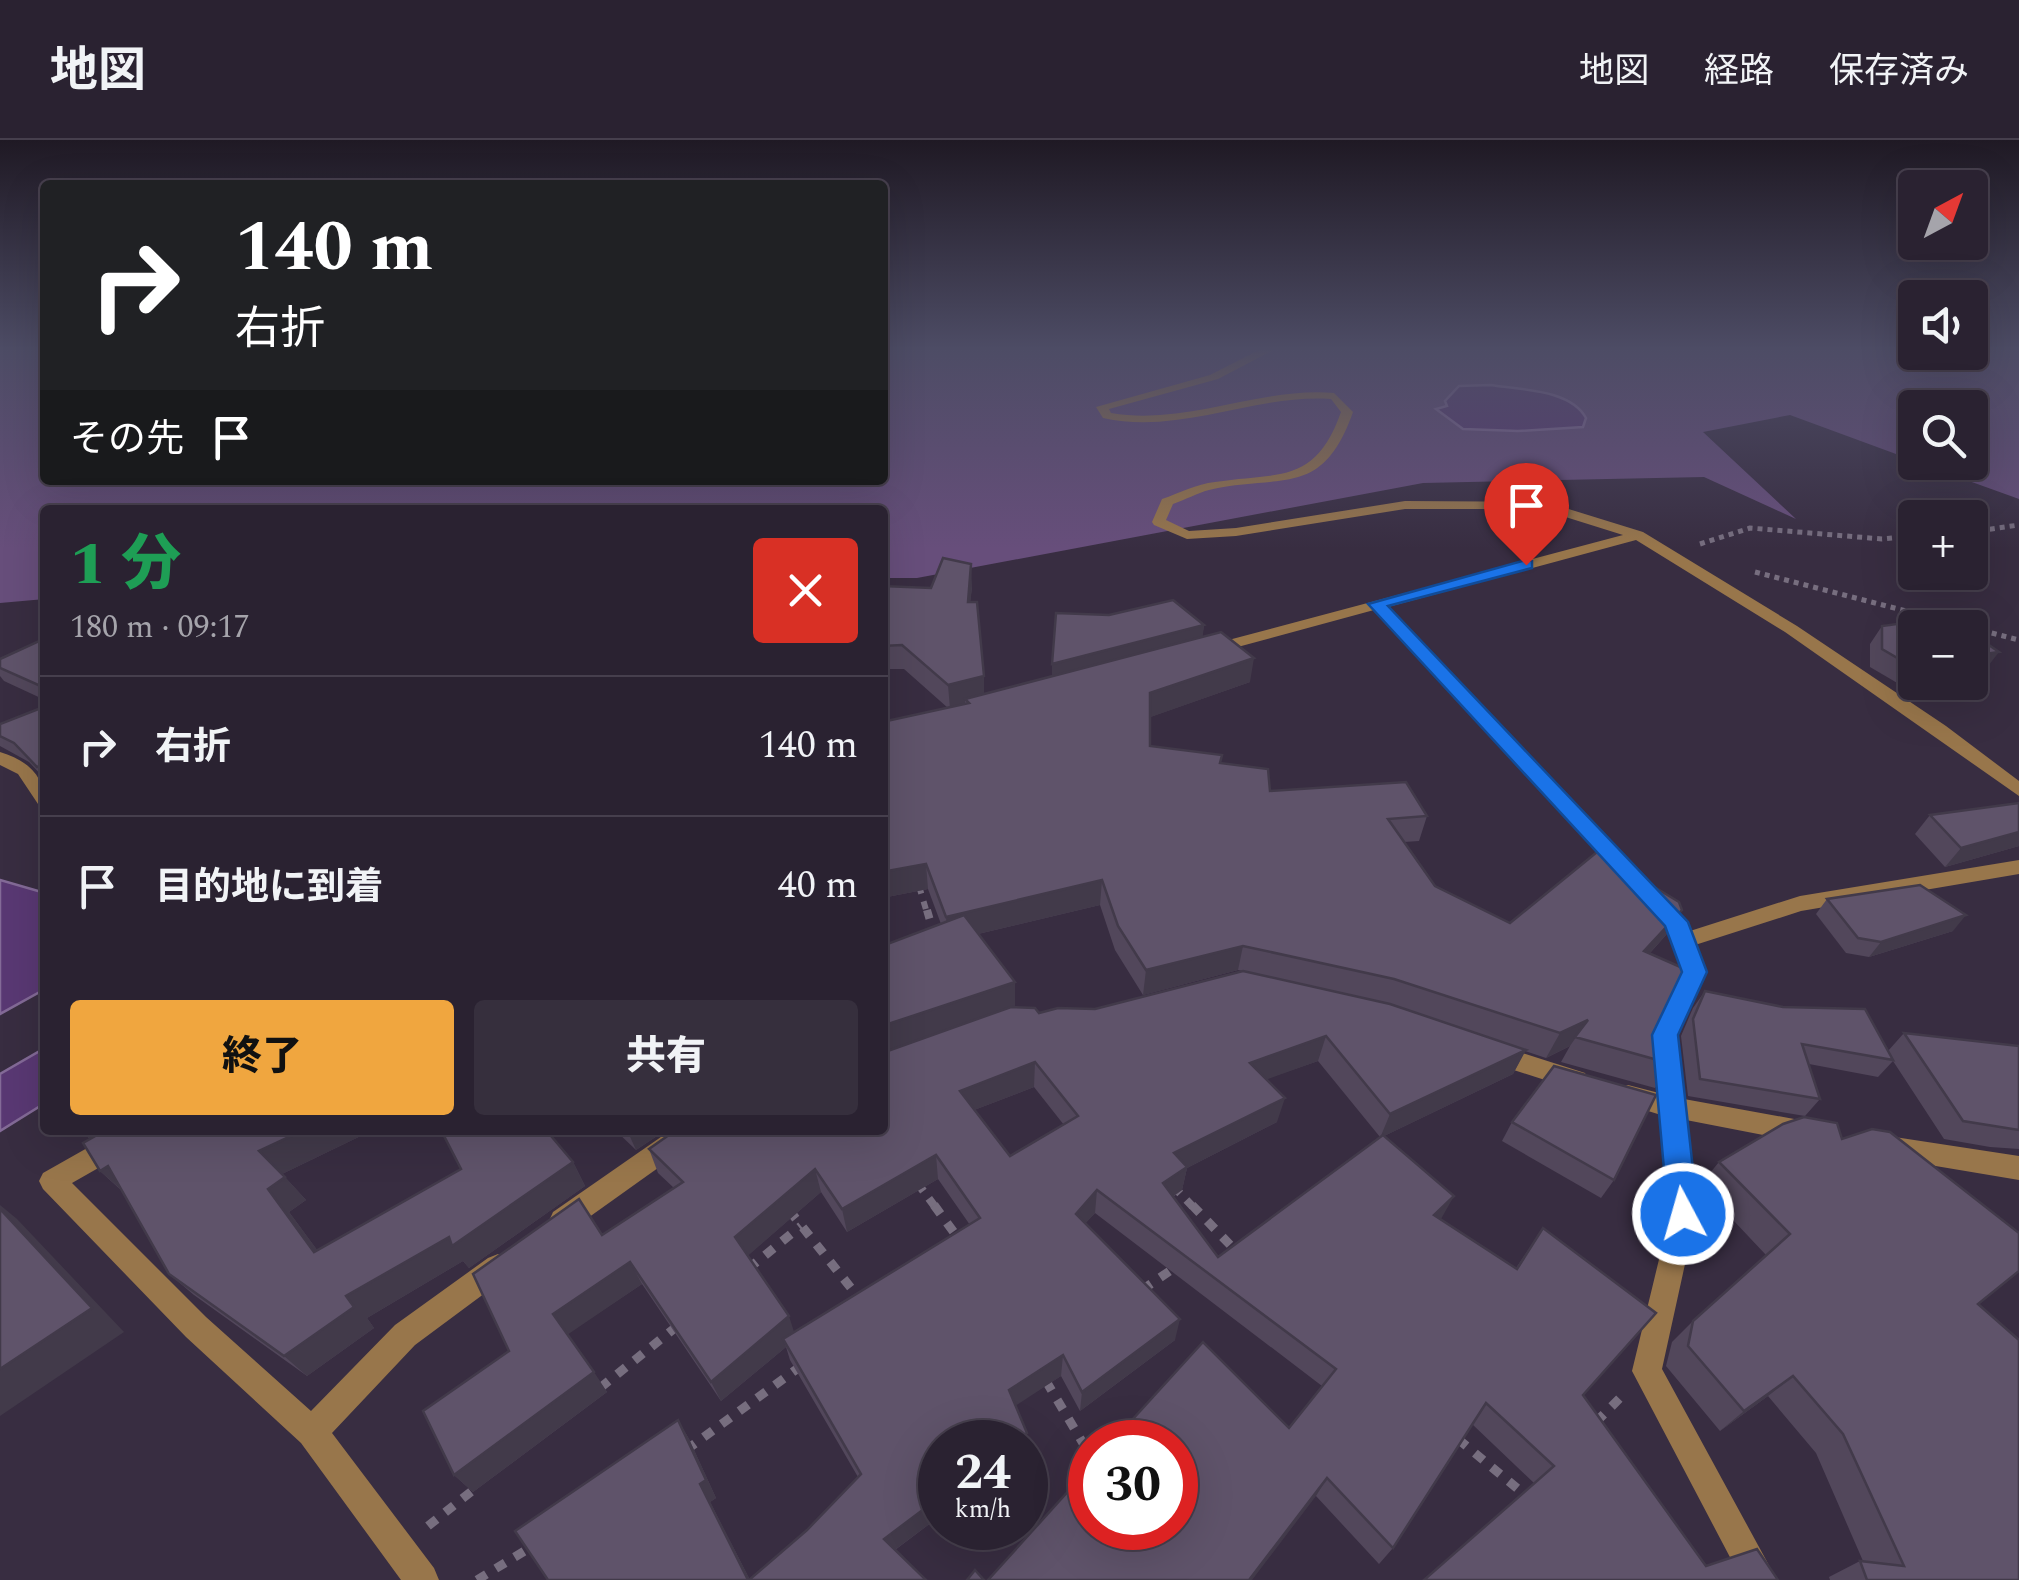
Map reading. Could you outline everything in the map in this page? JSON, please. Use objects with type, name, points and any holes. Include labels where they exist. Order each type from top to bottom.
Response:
[{"type":"street","points":[[1106,414],[1132,424],[1196,414]]},
{"type":"street","points":[[1346,414],[1342,433],[1318,464],[1281,481],[1208,486],[1166,502],[1159,522],[1187,535],[1236,532],[1405,505],[1541,505],[1638,535],[1926,720],[2019,790]]},
{"type":"street","points":[[1186,656],[1638,535]]},
{"type":"street","points":[[1377,604],[1676,922],[1694,972],[1665,1035],[1683,1214],[1647,1371],[1760,1580]]},
{"type":"street","points":[[0,758],[24,770],[40,793]]},
{"type":"street","points":[[1683,941],[1800,904],[2019,867]]},
{"type":"street","points":[[1472,1046],[1671,1107],[1824,1136]]},
{"type":"street","points":[[133,1135],[52,1181],[196,1328],[312,1432],[422,1580]]},
{"type":"street","points":[[312,1432],[404,1335],[684,1135]]},
{"type":"street","points":[[1859,1142],[2019,1168]]},
{"type":"path","points":[[1988,529],[2019,524]]},
{"type":"path","points":[[1670,554],[1750,528],[1898,538]]},
{"type":"path","points":[[1698,572],[1748,570],[2019,640]]},
{"type":"path","points":[[888,726],[890,735]]},
{"type":"path","points":[[914,871],[938,947]]},
{"type":"path","points":[[1160,1171],[1220,1238],[1250,1264]]},
{"type":"path","points":[[911,1174],[965,1248]]},
{"type":"path","points":[[780,1199],[872,1315]]},
{"type":"path","points":[[740,1275],[801,1226]]},
{"type":"path","points":[[1204,1248],[1220,1238]]},
{"type":"path","points":[[1127,1300],[1189,1259]]},
{"type":"path","points":[[590,1396],[680,1324]]},
{"type":"path","points":[[668,1464],[809,1361]]},
{"type":"path","points":[[1592,1426],[1647,1371]]},
{"type":"path","points":[[1044,1378],[1069,1420]]},
{"type":"path","points":[[1448,1430],[1524,1494]]},
{"type":"path","points":[[399,1550],[487,1479]]},
{"type":"path","points":[[1510,1506],[1537,1480]]},
{"type":"path","points":[[477,1580],[541,1541]]},
{"type":"shaded area","points":[[0,414],[40,414],[40,485],[888,485],[888,414],[1898,414],[1898,455],[1790,415],[1703,432],[1796,519],[1704,477],[1423,483],[917,578],[888,578],[888,505],[40,505],[40,599],[0,603]]},
{"type":"shaded area","points":[[1443,414],[1583,414],[1586,418],[1583,427],[1463,429]]},
{"type":"shaded area","points":[[1988,414],[2019,414],[2019,499],[1966,480],[1988,480]]},
{"type":"shaded area","points":[[0,880],[40,892],[40,992],[0,1014]]},
{"type":"shaded area","points":[[40,1051],[40,1106],[0,1131],[0,1074]]},
{"type":"building","points":[[943,558],[971,564],[968,602],[977,602],[984,676],[948,685],[902,645],[888,646],[888,586],[931,588]]},
{"type":"building","points":[[1173,600],[1204,625],[1052,664],[1056,613],[1109,615]]},
{"type":"building","points":[[1898,624],[1898,658],[1882,649],[1882,626]]},
{"type":"building","points":[[1221,632],[1254,658],[1150,693],[1150,746],[1222,755],[1220,763],[1268,769],[1270,791],[1406,782],[1427,816],[1388,819],[1435,886],[1510,923],[1597,852],[1679,902],[1682,910],[1644,951],[1685,969],[1666,1011],[1672,1064],[1575,1037],[1588,1020],[1560,1033],[1394,979],[1243,946],[1146,970],[1118,926],[1102,880],[946,917],[926,864],[888,871],[888,721],[969,703],[965,699]]},
{"type":"building","points":[[40,641],[40,686],[0,668],[0,659]]},
{"type":"building","points":[[40,708],[40,766],[0,736],[0,724]]},
{"type":"building","points":[[2019,803],[2019,832],[1961,848],[1930,815]]},
{"type":"building","points":[[1920,885],[1966,915],[1881,942],[1858,938],[1827,899]]},
{"type":"building","points":[[964,915],[1015,982],[888,1024],[888,944]]},
{"type":"building","points":[[1243,971],[1390,1004],[1526,1050],[1390,1114],[1326,1036],[1250,1063],[1285,1098],[1174,1153],[1187,1167],[1163,1183],[1218,1257],[1383,1135],[1454,1196],[1434,1215],[1517,1269],[1543,1228],[1656,1313],[1583,1395],[1706,1566],[1757,1549],[1778,1580],[1424,1580],[1554,1466],[1486,1403],[1393,1548],[1327,1478],[1249,1580],[988,1580],[1015,1550],[1048,1550],[1048,1514],[1068,1491],[1068,1550],[1198,1550],[1198,1420],[1132,1420],[1203,1342],[1289,1428],[1336,1369],[1097,1190],[1076,1214],[1180,1319],[1082,1392],[1063,1355],[1009,1390],[1022,1420],[918,1420],[918,1514],[884,1539],[926,1580],[749,1580],[807,1530],[861,1474],[783,1339],[980,1218],[936,1155],[842,1209],[815,1169],[735,1237],[789,1316],[711,1382],[630,1262],[553,1314],[594,1372],[454,1475],[423,1411],[509,1351],[473,1274],[579,1199],[602,1235],[683,1182],[649,1149],[669,1135],[888,1135],[888,1051],[1011,1007],[1035,1008],[1039,1013],[1058,1008],[1095,1009]],"holes":[[[1035,1062],[1078,1116],[1010,1156],[960,1091]]]},
{"type":"building","points":[[1705,991],[1783,1007],[1865,1009],[1893,1060],[1802,1044],[1820,1099],[1700,1079],[1693,1019]]},
{"type":"building","points":[[1904,1033],[2019,1046],[2019,1130],[1963,1121]]},
{"type":"building","points":[[1554,1066],[1656,1095],[1614,1180],[1512,1122]]},
{"type":"building","points":[[1804,1117],[1837,1123],[1842,1139],[1872,1129],[1890,1132],[2019,1233],[2019,1271],[1978,1304],[2019,1340],[2019,1580],[1867,1580],[1860,1561],[1904,1566],[1843,1434],[1793,1376],[1744,1411],[1688,1346],[1693,1321],[1790,1234],[1719,1162],[1783,1124]]},
{"type":"building","points":[[97,1135],[293,1135],[259,1151],[285,1177],[268,1189],[314,1252],[461,1169],[444,1135],[550,1135],[573,1162],[452,1246],[449,1237],[346,1296],[354,1307],[284,1356],[169,1274],[108,1166],[100,1171],[83,1143]]},
{"type":"building","points":[[0,1209],[92,1308],[0,1369]]},
{"type":"building","points":[[678,1420],[706,1480],[700,1484],[748,1580],[548,1580],[515,1531]]},
{"type":"building","points":[[975,1570],[984,1580],[967,1580]]},
{"type":"route","points":[[1526,565],[1377,604],[1676,922],[1694,972],[1665,1035],[1683,1214]]}]
